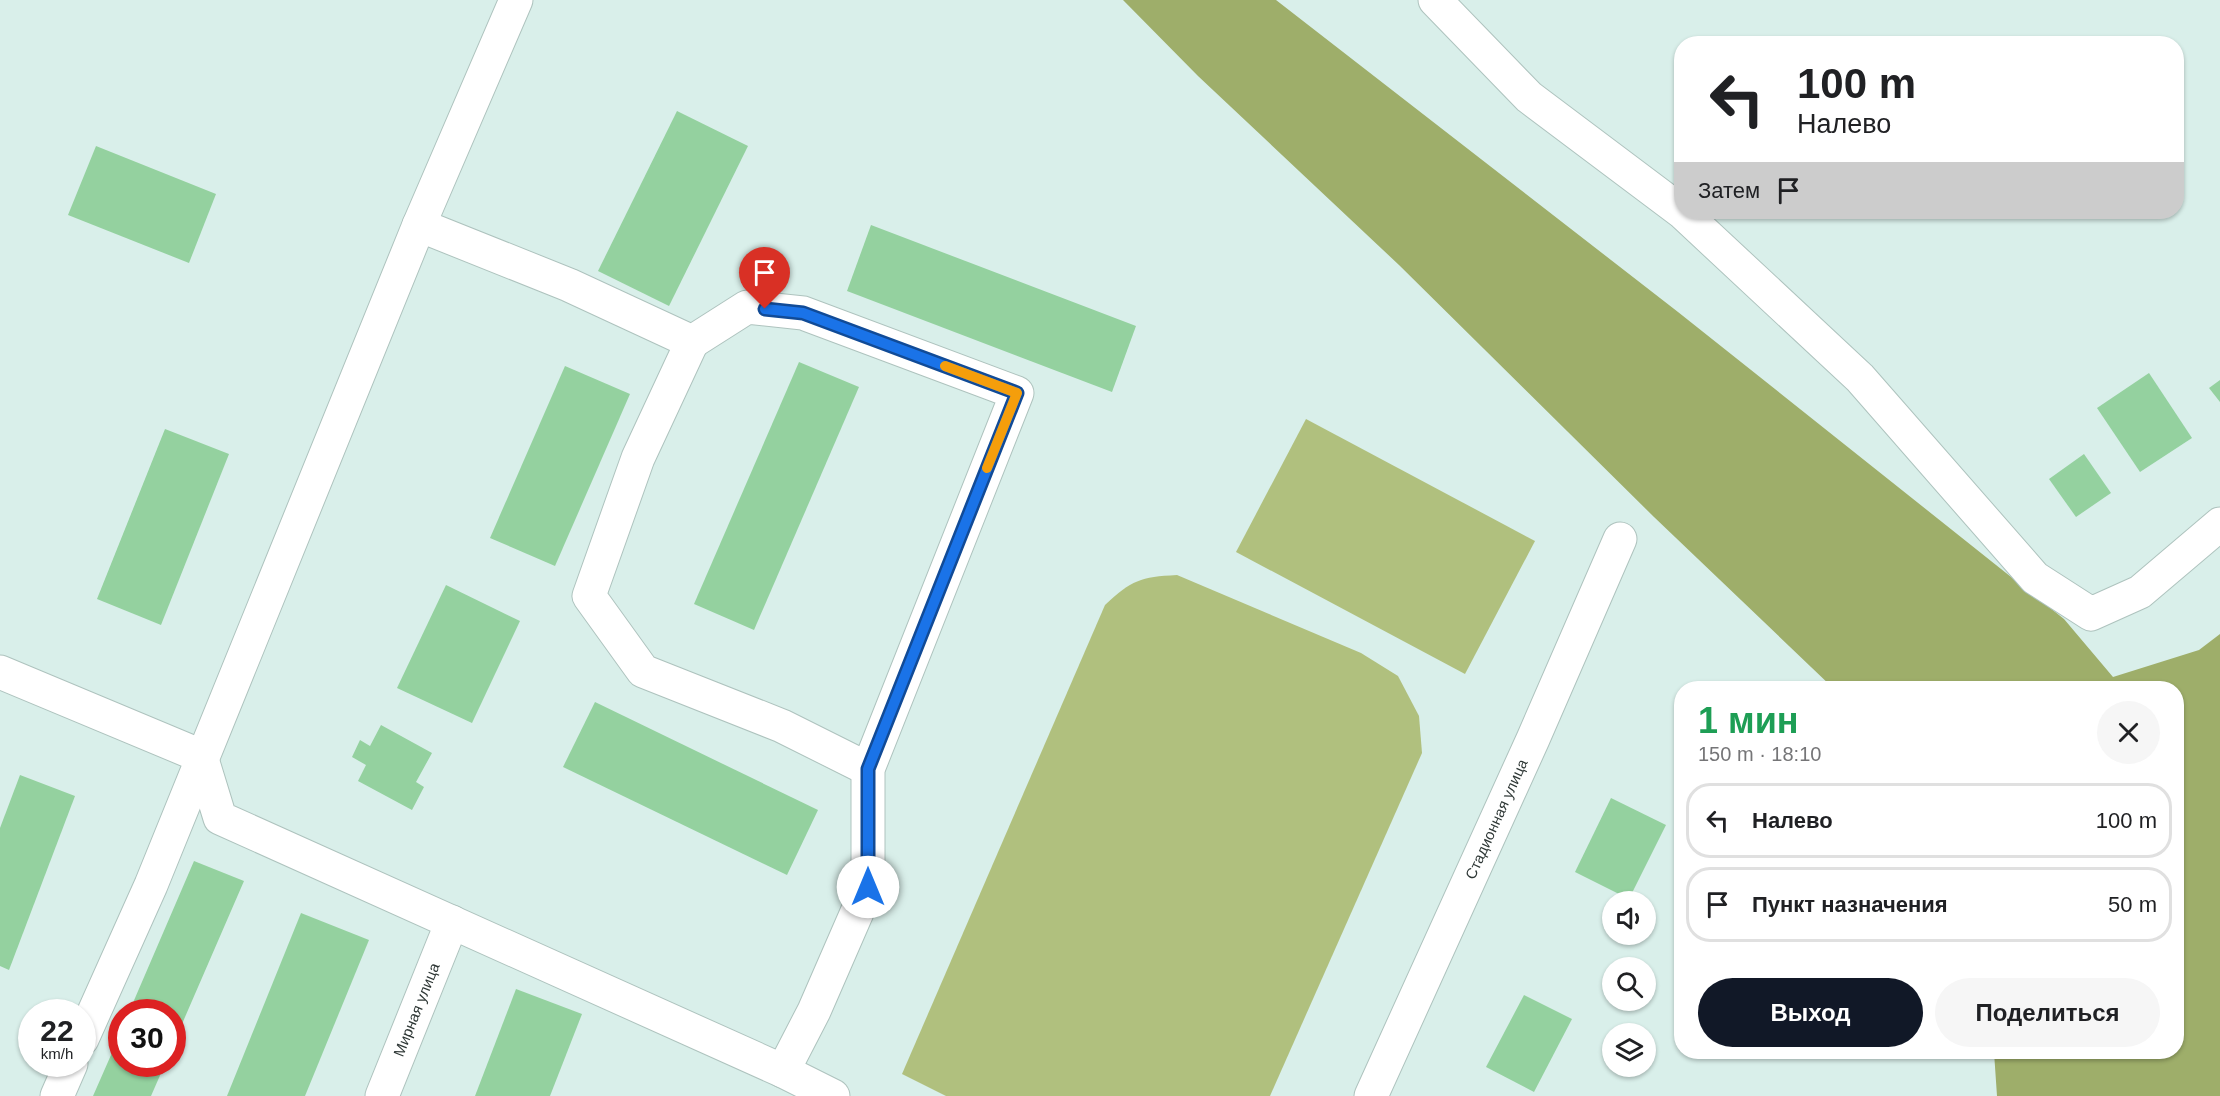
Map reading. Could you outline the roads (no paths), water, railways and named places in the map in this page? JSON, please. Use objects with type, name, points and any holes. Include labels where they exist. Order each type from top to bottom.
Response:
[{"type":"street","points":[[96,1008],[151,885],[201,756],[419,225],[516,0]]},
{"type":"street","points":[[1436,0],[1530,97],[1674,206]]},
{"type":"street","points":[[1690,219],[1860,378],[2035,578],[2091,614],[2140,592],[2220,524]]},
{"type":"street","points":[[419,225],[569,285],[692,342]]},
{"type":"street","points":[[783,1071],[814,1011],[868,887],[868,769],[1017,393],[803,313],[747,307],[692,342],[638,458],[589,596],[643,671],[782,726],[868,769]]},
{"type":"street","name":"Стадионная улица","points":[[1371,1096],[1528,750],[1620,539]]},
{"type":"street","points":[[4,683],[201,756]]},
{"type":"street","points":[[201,756],[220,818],[783,1071],[833,1096]]},
{"type":"street","name":"Мирная улица","points":[[382,1096],[452,922]]},
{"type":"street","points":[[57,1096],[66,1077]]}]
